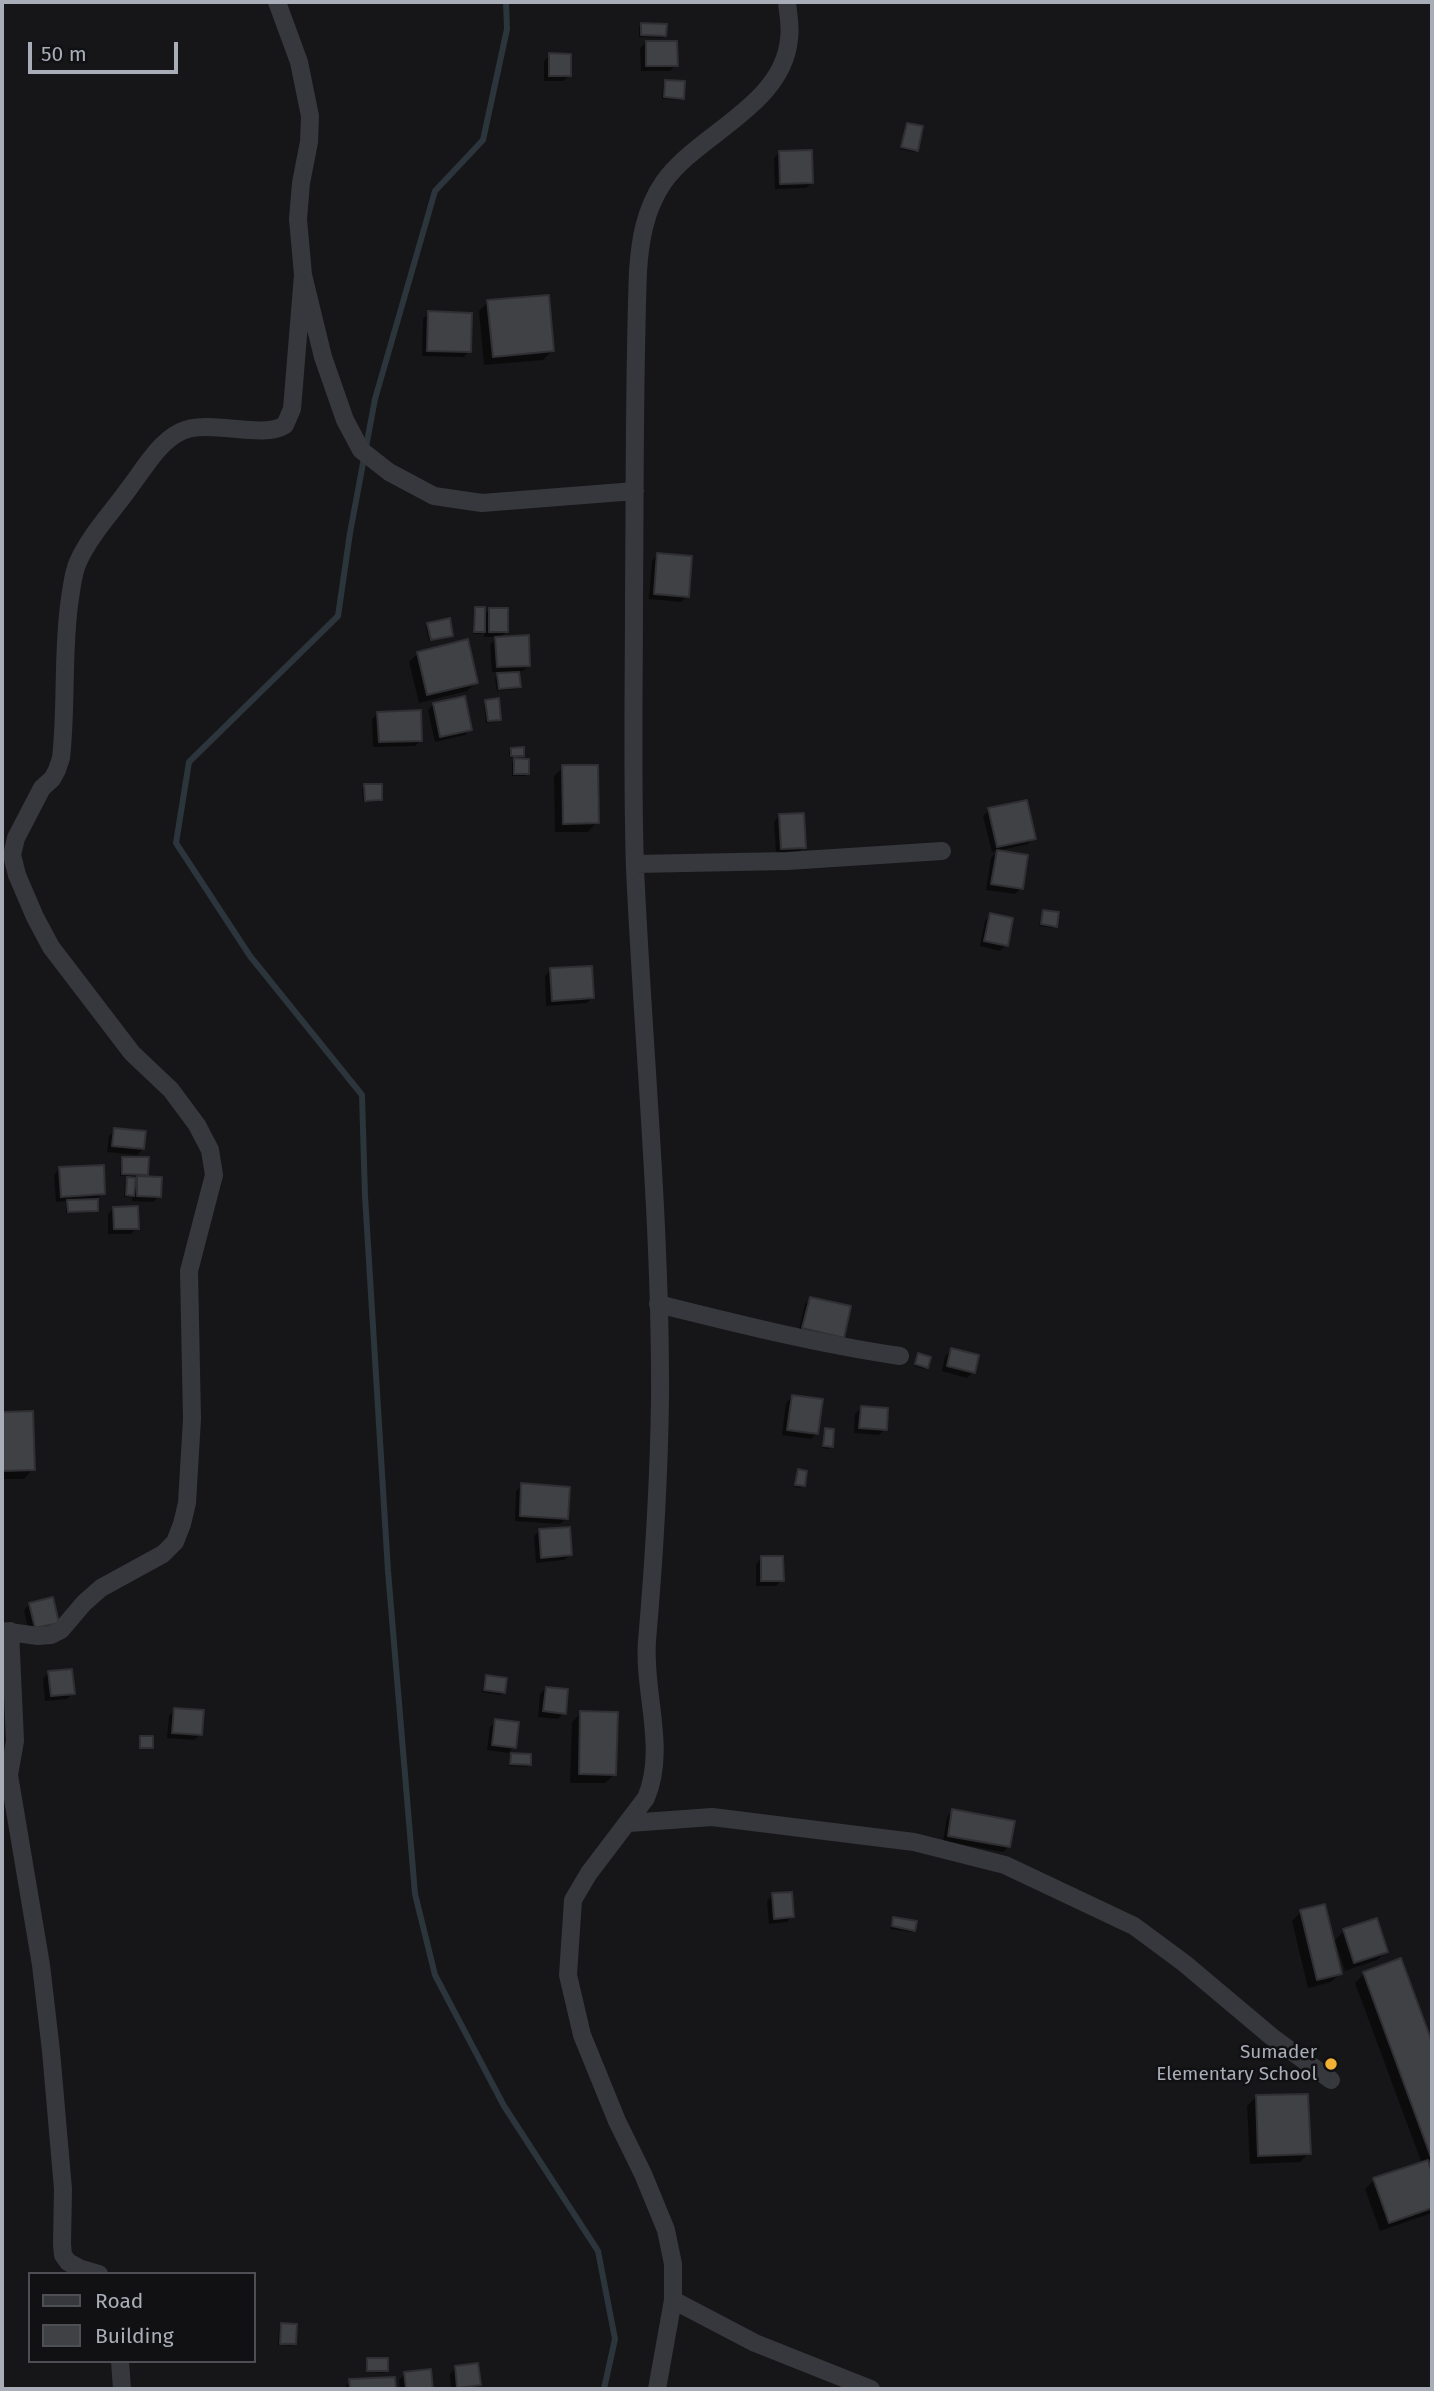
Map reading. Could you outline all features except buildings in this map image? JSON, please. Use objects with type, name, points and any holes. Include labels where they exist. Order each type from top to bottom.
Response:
[{"type":"street","points":[[277,2],[299,62],[310,116],[298,219],[303,275],[323,357],[345,420],[361,450],[389,472],[434,496],[482,503],[635,491]]},
{"type":"street","points":[[657,2389],[673,2300],[673,2264],[666,2230],[582,2035],[568,1975],[573,1900],[589,1873],[646,1798],[652,1785],[655,1746],[647,1687],[646,1650],[657,1520],[660,1397],[658,1304],[635,864],[636,335],[639,249],[652,201],[666,178],[696,149],[739,117],[769,86],[783,62],[789,39],[788,2]]},
{"type":"street","points":[[92,2272],[68,2262],[62,2244],[63,2189],[51,2051],[41,1965],[9,1775],[15,1741],[6,1631],[38,1636],[51,1635],[61,1630],[101,1588],[163,1554],[175,1542],[187,1503],[192,1419],[189,1271],[214,1175],[210,1150],[197,1125],[171,1090],[132,1054],[51,947],[17,876],[12,855],[16,838],[42,788],[52,779],[61,758],[66,620],[77,563],[154,455],[171,437],[183,430],[200,427],[274,429],[285,425],[292,409],[303,275]]},
{"type":"street","points":[[635,864],[787,861],[942,851]]},
{"type":"street","points":[[658,1304],[784,1336],[900,1356]]},
{"type":"street","points":[[629,1823],[712,1817],[914,1842],[1005,1865],[1134,1926],[1184,1963],[1272,2037],[1331,2080]]},
{"type":"street","points":[[673,2300],[755,2343],[871,2389]]},
{"type":"street","points":[[120,2363],[122,2389]]},
{"type":"waterway","points":[[506,2],[507,29],[483,140],[435,191],[375,399],[350,533],[338,616],[189,762],[176,843],[250,956],[362,1095],[365,1196],[388,1571],[415,1894],[435,1975],[504,2106],[598,2251],[615,2339],[604,2389]]},
{"type":"place","name":"Sumader Elementary School","points":[[1331,2064]]}]
